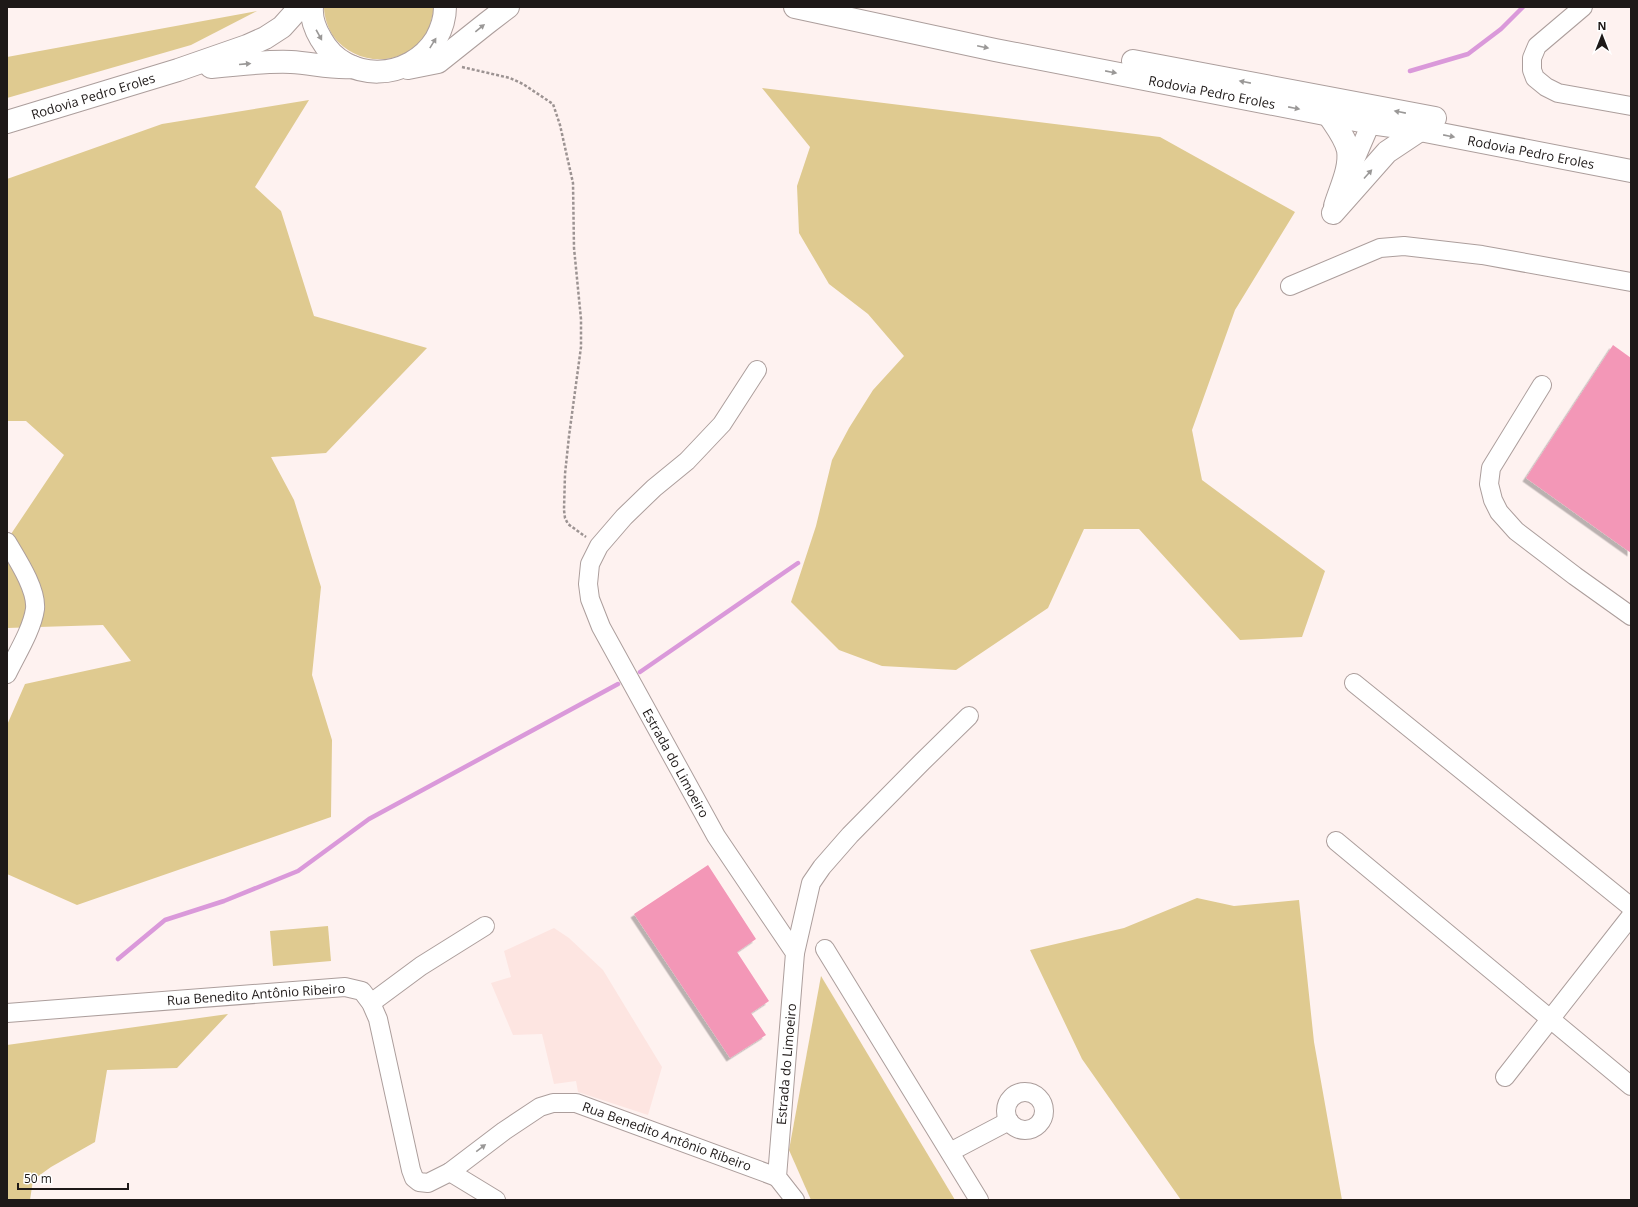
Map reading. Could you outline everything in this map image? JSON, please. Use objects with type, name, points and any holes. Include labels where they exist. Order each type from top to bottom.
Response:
[{"type":"main road","name":"Rodovia Pedro Eroles","points":[[7,122],[178,70],[247,46],[265,38],[282,27],[300,7]]},
{"type":"main road","name":"Rodovia Pedro Eroles","points":[[312,7],[315,29],[324,45],[337,58],[353,67],[375,72],[397,70],[438,62],[508,7]]},
{"type":"main road","name":"Rodovia Pedro Eroles","points":[[397,70],[415,61],[430,48],[440,32],[445,7]]},
{"type":"main road","name":"Rodovia Pedro Eroles","points":[[795,7],[995,50],[1371,123],[1420,130],[1631,171]]},
{"type":"main road","name":"Rodovia Pedro Eroles","points":[[852,7],[1631,156]]},
{"type":"main road","name":"Rodovia Pedro Eroles","points":[[178,70],[265,62],[293,62],[341,68],[353,67]]},
{"type":"main road","points":[[1328,114],[1342,136],[1348,151],[1348,166],[1333,214]]},
{"type":"main road","points":[[1333,214],[1387,152],[1420,130]]},
{"type":"street","points":[[1582,7],[1537,46],[1532,58],[1532,70],[1536,78],[1546,87],[1558,93],[1631,106]]},
{"type":"street","points":[[1333,214],[1371,123]]},
{"type":"street","points":[[1290,286],[1380,248],[1404,246],[1482,255],[1631,282]]},
{"type":"street","name":"Estrada do Limoeiro","points":[[757,370],[722,424],[687,461],[654,488],[624,517],[599,546],[590,564],[588,584],[590,599],[601,627],[716,836],[795,953],[777,1177]]},
{"type":"street","points":[[1542,385],[1491,468],[1489,484],[1493,500],[1498,512],[1516,531],[1631,616]]},
{"type":"street","points":[[7,542],[27,578],[34,599],[35,609],[28,630],[7,674]]},
{"type":"street","points":[[1354,683],[1631,907]]},
{"type":"street","points":[[795,953],[811,883],[822,867],[850,835],[969,716]]},
{"type":"street","points":[[1336,841],[1631,1086]]},
{"type":"street","points":[[1505,1077],[1631,916]]},
{"type":"street","points":[[372,1003],[421,966],[485,926]]},
{"type":"street","points":[[825,949],[979,1200]]},
{"type":"street","name":"Rua Benedito Antônio Ribeiro","points":[[7,1012],[345,986],[362,991],[372,1003],[378,1020],[406,1151],[414,1178],[419,1182],[428,1183],[450,1172],[504,1131],[540,1107],[553,1103],[564,1102],[576,1103],[777,1177]]},
{"type":"street","points":[[950,1152],[1009,1121]]},
{"type":"street","points":[[450,1172],[496,1200]]},
{"type":"street","points":[[777,1177],[795,1200]]},
{"type":"path","points":[[438,62],[485,71],[510,78],[523,84],[553,104],[560,125],[573,183],[574,248],[581,319],[581,348],[569,436],[564,510],[565,518],[568,524],[599,546]]},
{"type":"shaded area","points":[[324,7],[434,7],[431,21],[424,37],[411,50],[400,56],[388,59],[376,59],[363,57],[352,52],[333,36],[329,30]]},
{"type":"shaded area","points":[[257,11],[191,45],[7,98],[7,57]]},
{"type":"shaded area","points":[[762,88],[1160,137],[1295,212],[1235,310],[1192,430],[1202,480],[1325,571],[1302,637],[1240,640],[1139,529],[1084,529],[1048,608],[956,670],[882,666],[839,650],[791,602],[816,526],[832,460],[849,428],[873,390],[904,356],[868,314],[829,284],[799,233],[797,186],[810,147]]},
{"type":"shaded area","points":[[309,100],[255,187],[281,211],[314,316],[427,348],[326,453],[271,457],[294,500],[321,587],[312,675],[332,740],[331,817],[77,905],[7,874],[7,725],[25,684],[131,661],[103,625],[7,628],[7,540],[64,455],[26,421],[7,421],[7,179],[162,124]]},
{"type":"shaded area","points":[[1197,898],[1234,906],[1299,900],[1314,1042],[1342,1200],[1181,1200],[1082,1059],[1030,950],[1124,928]]},
{"type":"shaded area","points":[[328,926],[331,961],[273,966],[270,931]]},
{"type":"shaded area","points":[[554,928],[569,938],[603,970],[662,1067],[648,1115],[578,1092],[576,1081],[554,1084],[542,1034],[513,1035],[491,983],[511,977],[504,951]]},
{"type":"shaded area","points":[[821,976],[955,1200],[811,1200],[789,1150]]},
{"type":"shaded area","points":[[228,1014],[177,1068],[107,1070],[95,1142],[51,1167],[33,1180],[30,1200],[7,1200],[7,1045]]},
{"type":"building","points":[[1613,345],[1631,358],[1631,553],[1526,478]]},
{"type":"building","points":[[708,865],[756,939],[737,952],[769,1001],[751,1013],[766,1035],[730,1058],[634,914]]},
{"type":"waterway","points":[[1410,71],[1468,54],[1501,29],[1523,7]]},
{"type":"waterway","points":[[640,672],[798,563]]},
{"type":"waterway","points":[[118,959],[165,920],[224,901],[298,871],[369,819],[618,684]]}]
